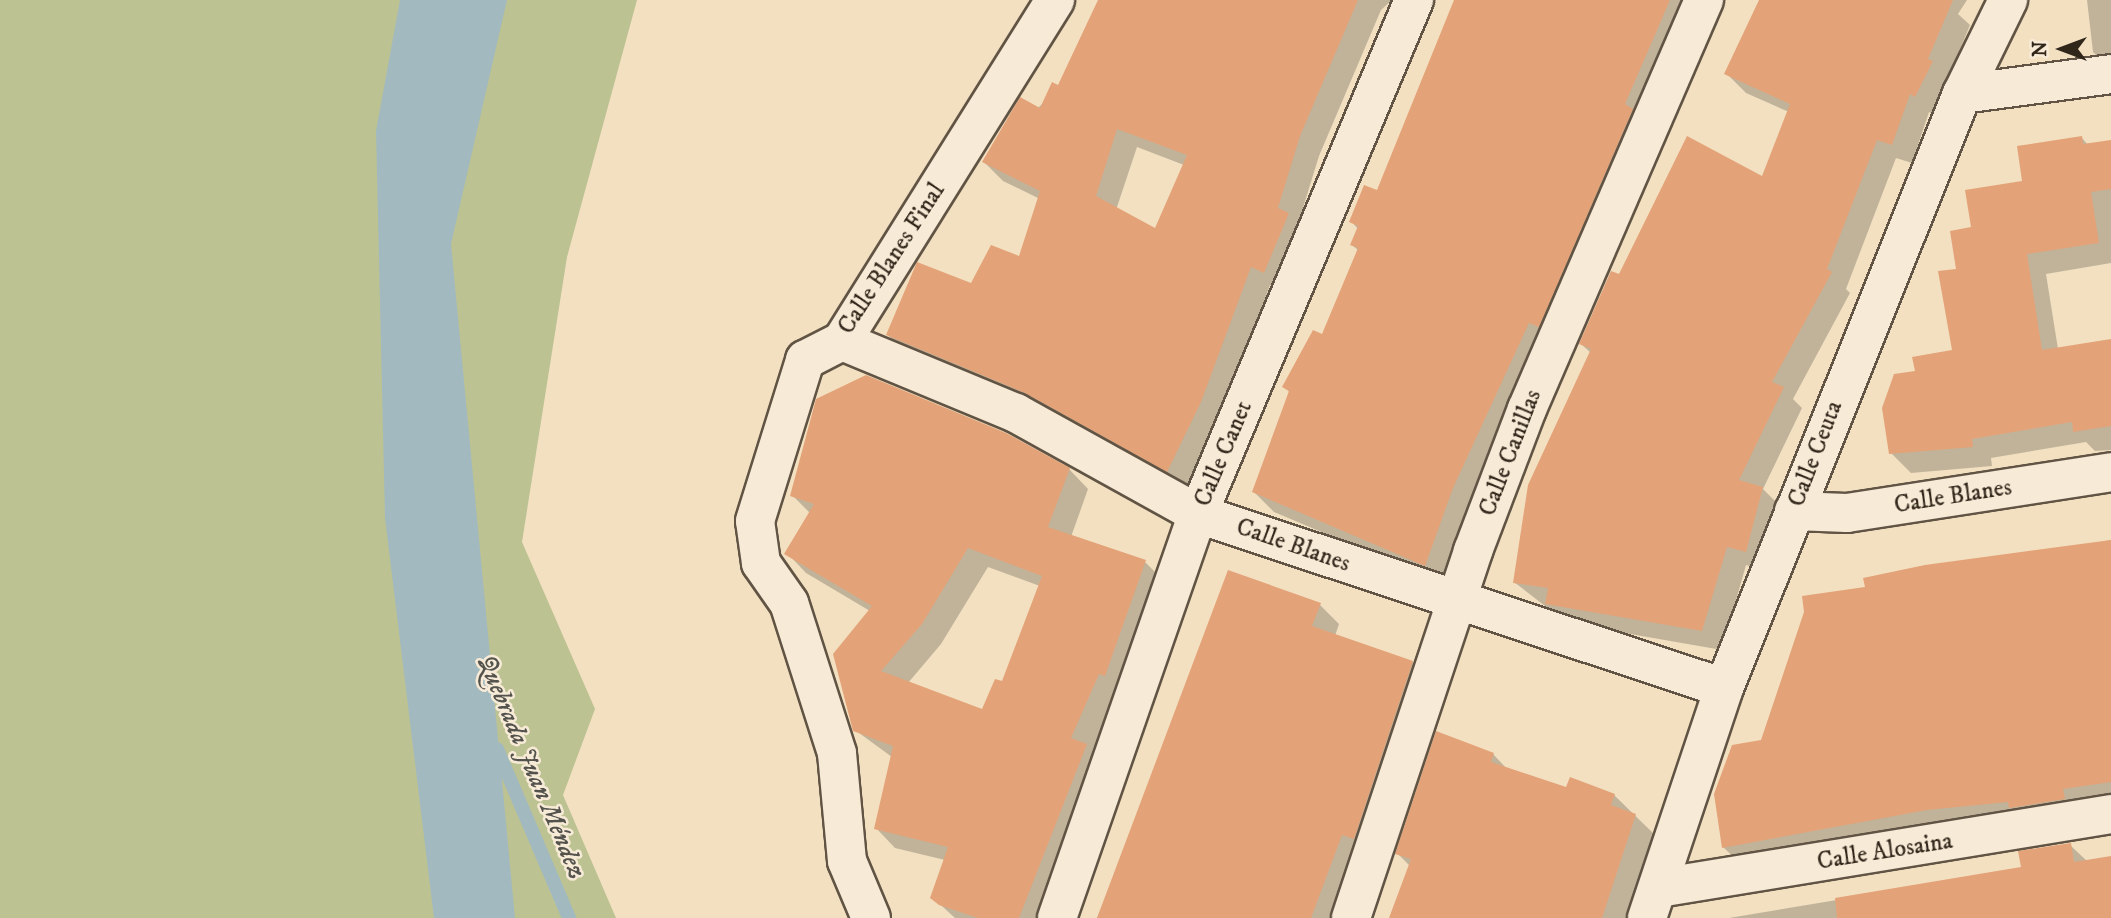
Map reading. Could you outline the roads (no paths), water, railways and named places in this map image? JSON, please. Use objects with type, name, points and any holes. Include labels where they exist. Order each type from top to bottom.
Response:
[{"type":"street","name":"Calle Blanes Final","points":[[871,918],[847,861],[836,752],[789,603],[761,563],[755,521],[804,360],[842,341],[1055,0]]},
{"type":"street","name":"Calle Canet","points":[[1057,918],[1198,514],[1415,0]]},
{"type":"street","name":"Calle Canillas","points":[[1351,918],[1457,601],[1527,409],[1704,0]]},
{"type":"street","name":"Calle Ceuta","points":[[1653,903],[1724,688],[1962,94],[2008,0]]},
{"type":"street","points":[[1962,94],[2111,74]]},
{"type":"street","name":"Calle Blanes","points":[[842,341],[1016,413],[1198,514],[1724,688]]},
{"type":"street","name":"Calle Blanes","points":[[1794,511],[1847,513],[2111,472]]},
{"type":"street","name":"Calle Alosaina","points":[[1653,903],[2111,814]]},
{"type":"water","points":[[400,0],[507,0],[451,244],[515,918],[434,918],[385,518],[376,131]]},
{"type":"waterway","name":"Quebrada Juan Méndez","points":[[497,749],[569,918]]}]
